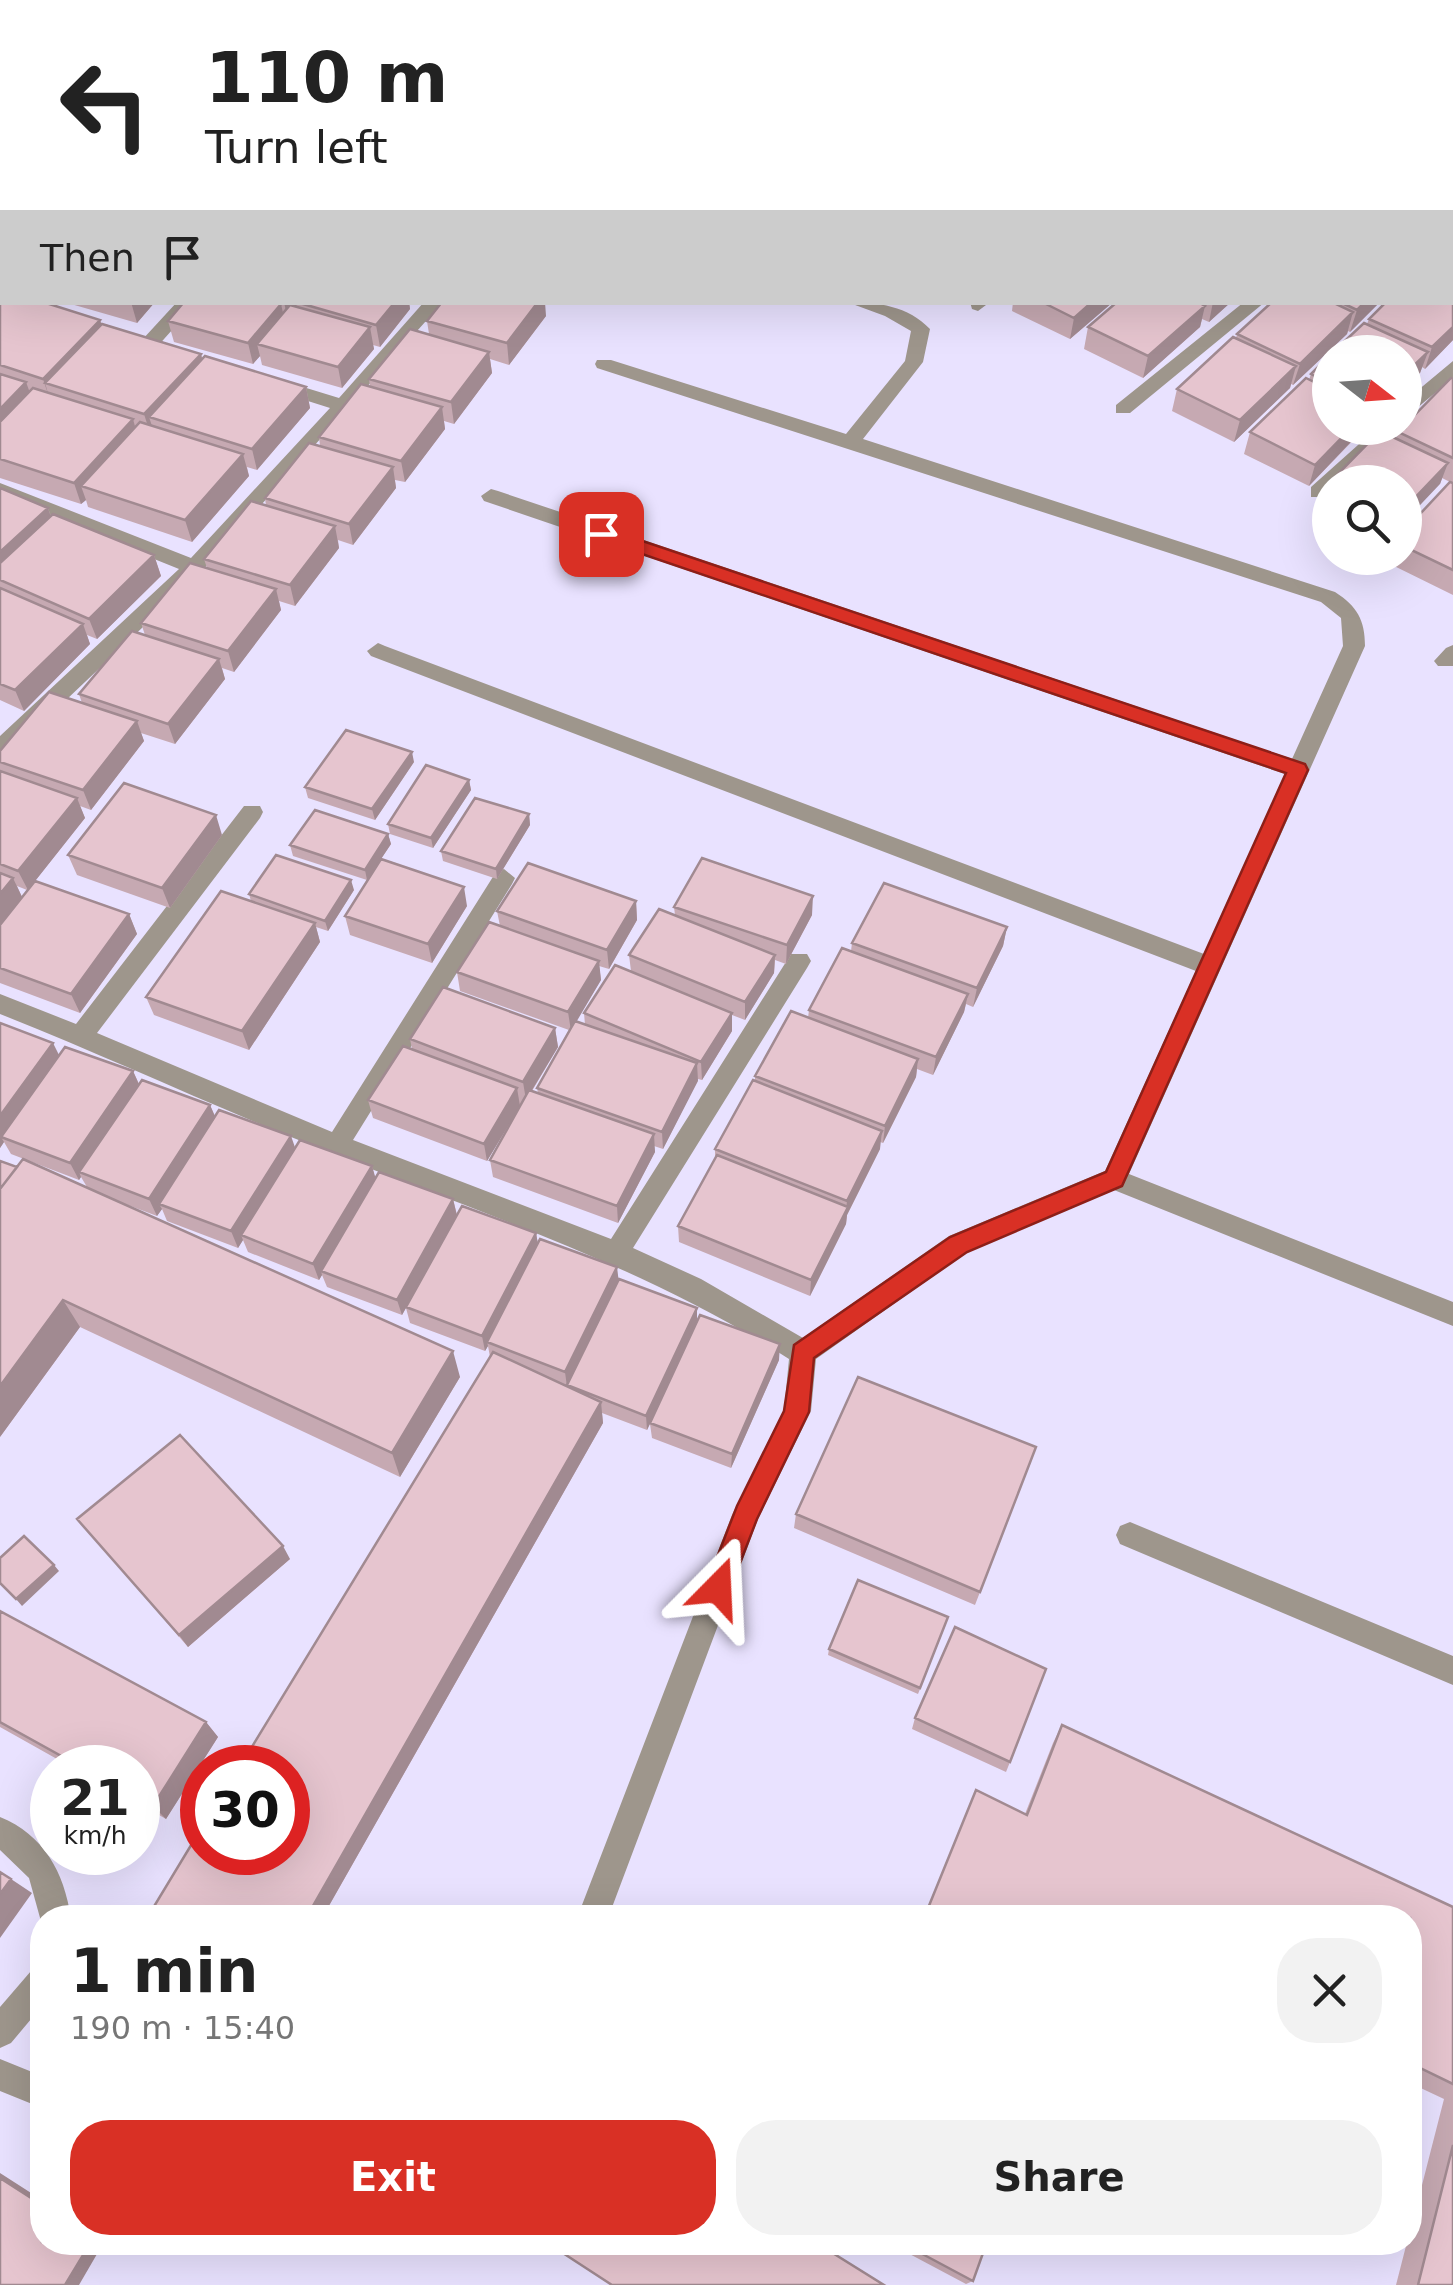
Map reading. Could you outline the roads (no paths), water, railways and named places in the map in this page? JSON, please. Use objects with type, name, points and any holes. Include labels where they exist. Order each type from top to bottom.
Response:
[{"type":"street","points":[[149,344],[185,305]]},
{"type":"street","points":[[4,740],[194,567],[431,305]]},
{"type":"street","points":[[850,442],[914,362],[921,328],[892,312],[867,305]]},
{"type":"street","points":[[1123,409],[1252,305]]},
{"type":"street","points":[[597,1905],[746,1515],[796,1412],[803,1353],[958,1244],[1114,1179],[1354,646],[1356,624],[1348,609],[1328,597],[604,364]]},
{"type":"street","points":[[1422,396],[1453,367]]},
{"type":"street","points":[[255,378],[343,406]]},
{"type":"street","points":[[1348,465],[1369,445]]},
{"type":"street","points":[[0,490],[194,567]]},
{"type":"street","points":[[491,496],[1298,770]]},
{"type":"street","points":[[378,651],[1209,966]]},
{"type":"street","points":[[81,1035],[252,812]]},
{"type":"street","points":[[337,1145],[504,878]]},
{"type":"street","points":[[618,1250],[799,961]]},
{"type":"street","points":[[0,1004],[337,1145],[618,1250],[764,1326],[803,1353]]},
{"type":"street","points":[[1114,1179],[1453,1314]]},
{"type":"street","points":[[1130,1535],[1453,1670]]},
{"type":"street","points":[[0,1832],[24,1846],[52,1886],[54,1905]]},
{"type":"street","points":[[0,2032],[30,1996]]},
{"type":"street","points":[[0,2075],[30,2087]]}]
